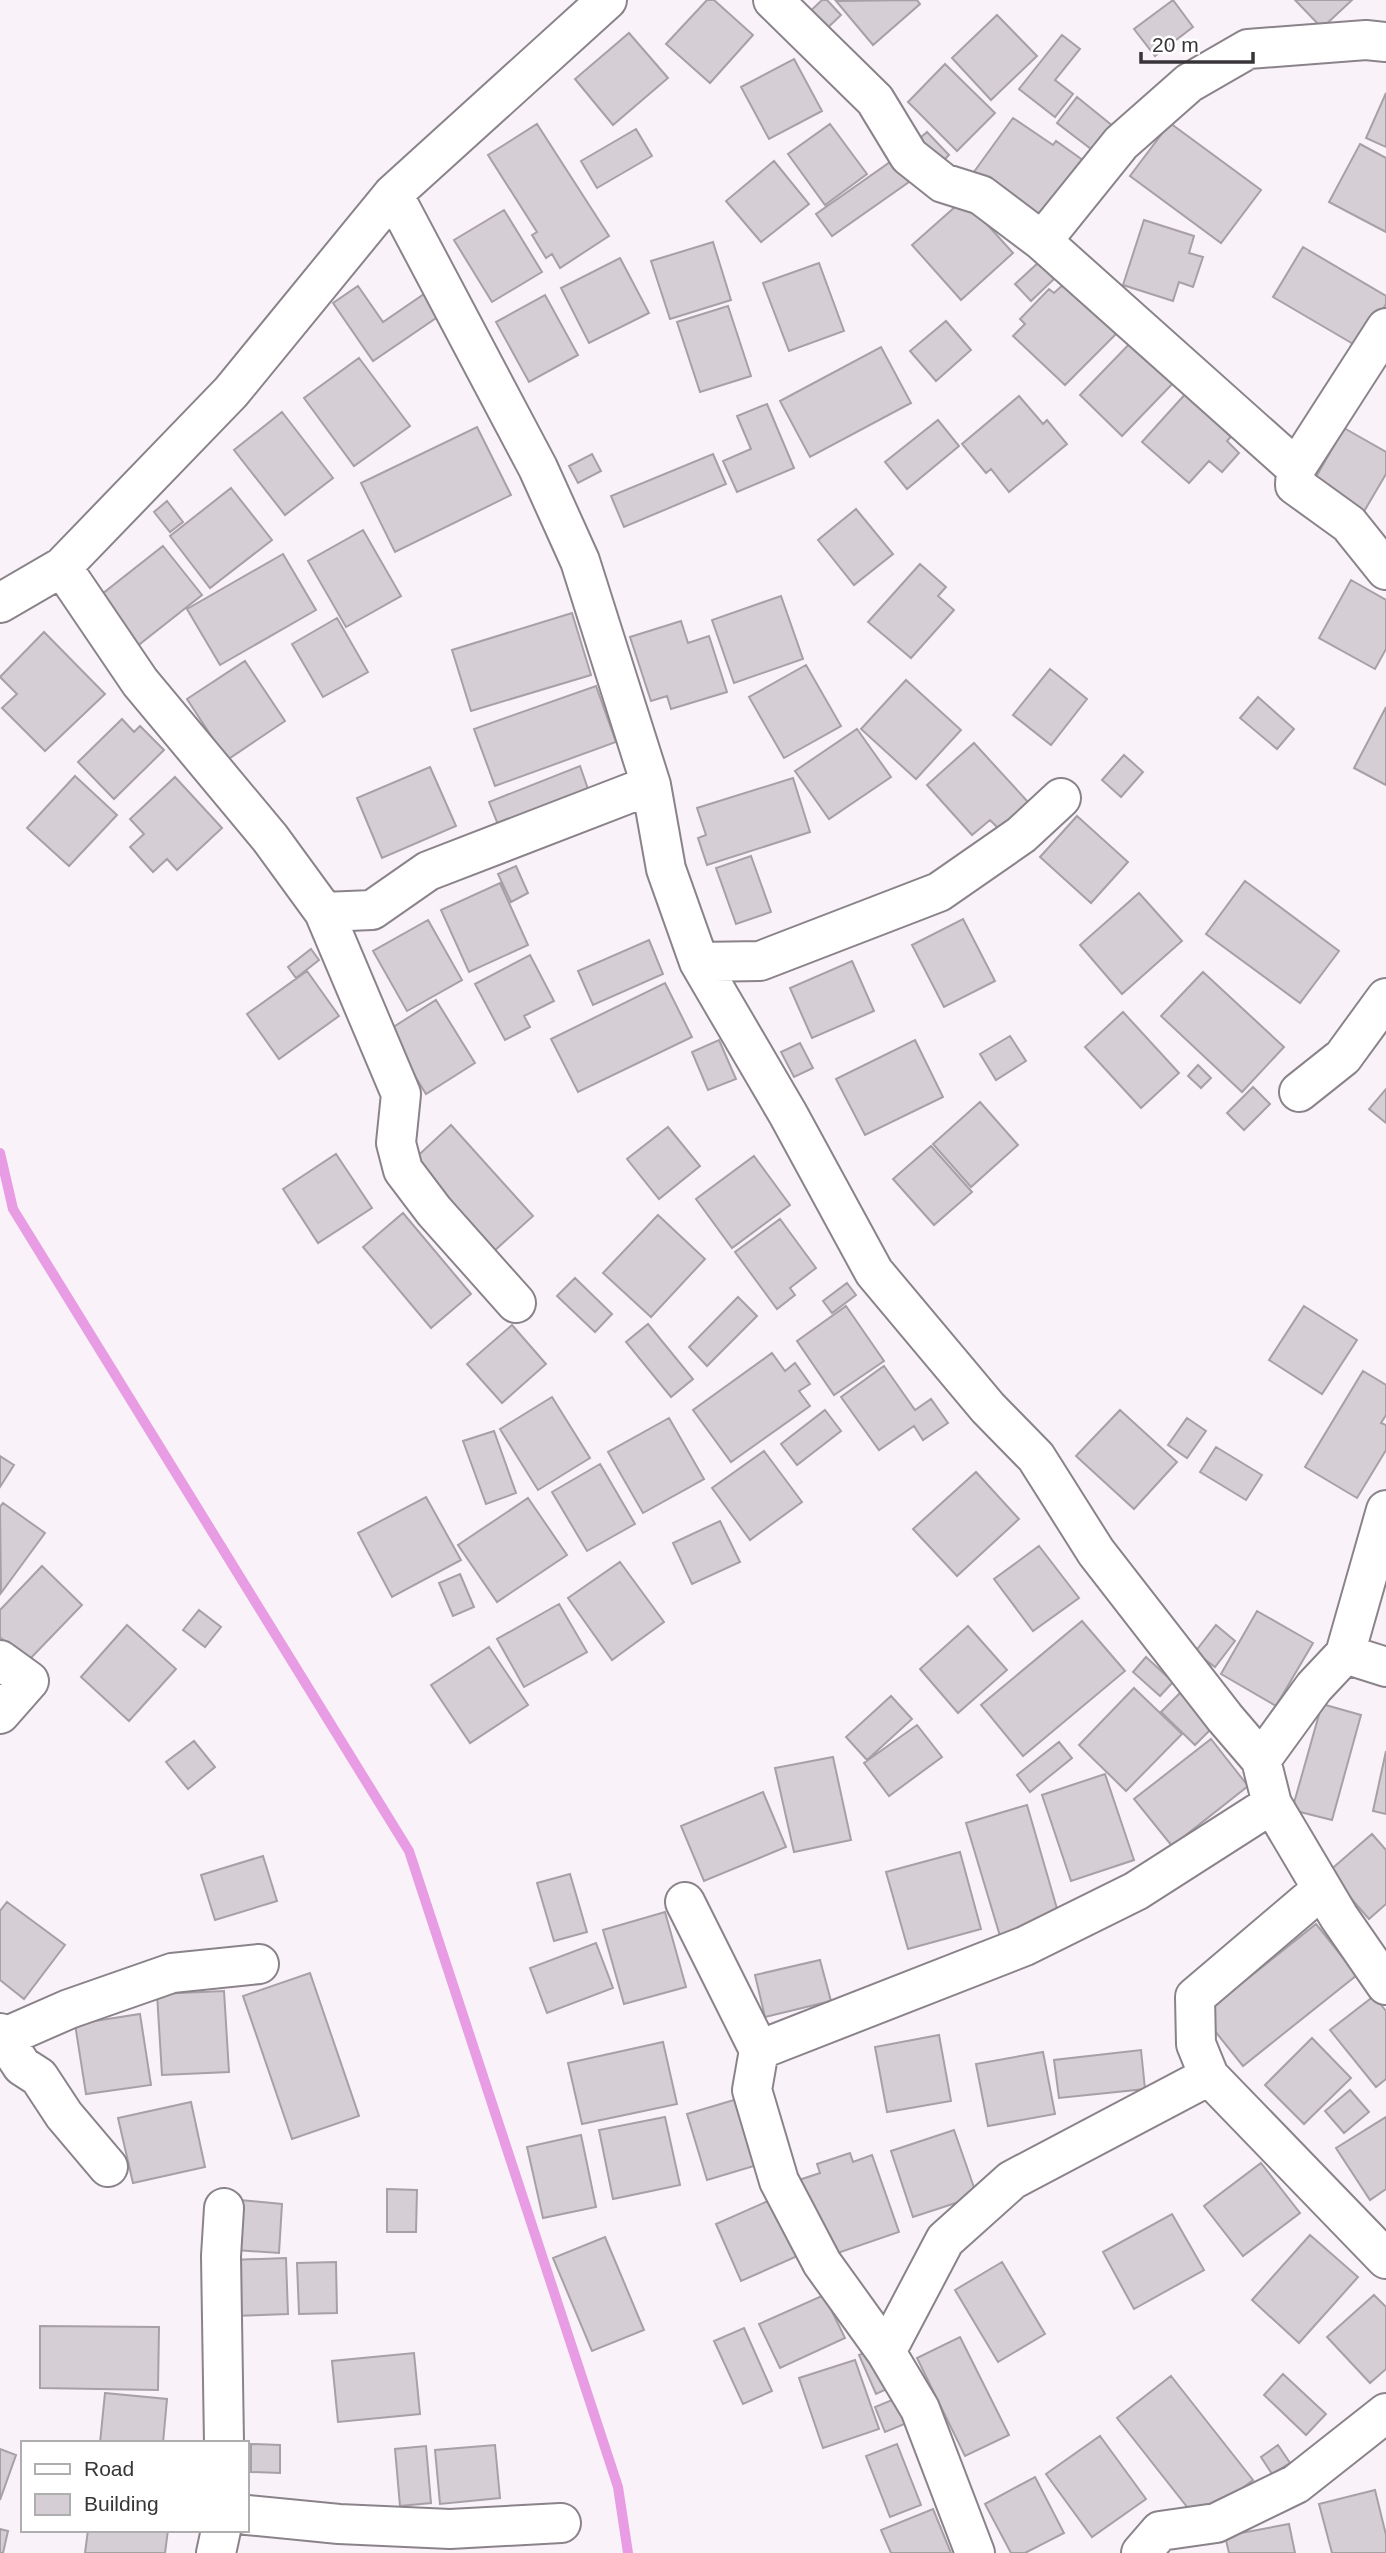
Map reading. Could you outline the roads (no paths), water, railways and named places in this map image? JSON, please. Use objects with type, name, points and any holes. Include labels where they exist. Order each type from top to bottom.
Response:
[{"type":"street","points":[[0,603],[62,567],[231,391],[393,194],[607,0]]},
{"type":"street","points":[[773,0],[875,100],[909,156],[943,183],[981,195],[1042,241],[1296,468]]},
{"type":"street","points":[[1042,241],[1121,143],[1189,83],[1248,49],[1366,40],[1386,42]]},
{"type":"street","points":[[393,194],[538,468],[580,561],[650,785],[666,870],[699,962],[788,1114],[874,1272],[988,1408],[1036,1457],[1096,1552],[1225,1718],[1261,1760],[1272,1804],[1322,1889],[1386,1985]]},
{"type":"street","points":[[1386,328],[1296,468],[1294,485],[1349,524],[1386,570]]},
{"type":"street","points":[[62,567],[140,682],[270,838],[324,912],[401,1094],[396,1143],[404,1170],[434,1211],[516,1303]]},
{"type":"street","points":[[324,912],[372,910],[428,871],[650,785]]},
{"type":"street","points":[[699,962],[760,961],[939,892],[1020,835],[1061,798]]},
{"type":"street","points":[[1299,1092],[1343,1056],[1386,998]]},
{"type":"street","points":[[1261,1760],[1314,1686],[1345,1654],[1386,1510]]},
{"type":"street","points":[[1345,1654],[1386,1668]]},
{"type":"street","points":[[0,1660],[29,1681],[0,1714]]},
{"type":"street","points":[[760,2050],[1025,1946],[1136,1891],[1272,1804]]},
{"type":"street","points":[[1322,1889],[1195,1997],[1196,2044],[1209,2076],[1386,2259]]},
{"type":"street","points":[[684,1902],[760,2050],[752,2090],[779,2181],[822,2263],[886,2352],[920,2409],[975,2553]]},
{"type":"street","points":[[108,2167],[64,2115],[39,2077],[22,2066],[3,2035],[172,1973],[259,1964]]},
{"type":"street","points":[[886,2352],[945,2240],[1012,2180],[1209,2076]]},
{"type":"street","points":[[224,2207],[221,2256],[224,2441]]},
{"type":"street","points":[[1141,2553],[1160,2531],[1216,2523],[1296,2484],[1386,2413]]},
{"type":"street","points":[[248,2515],[339,2524],[450,2529],[561,2523]]},
{"type":"street","points":[[216,2553],[220,2532]]},
{"type":"waterway","points":[[0,1153],[13,1209],[409,1851],[618,2487],[628,2553]]}]
